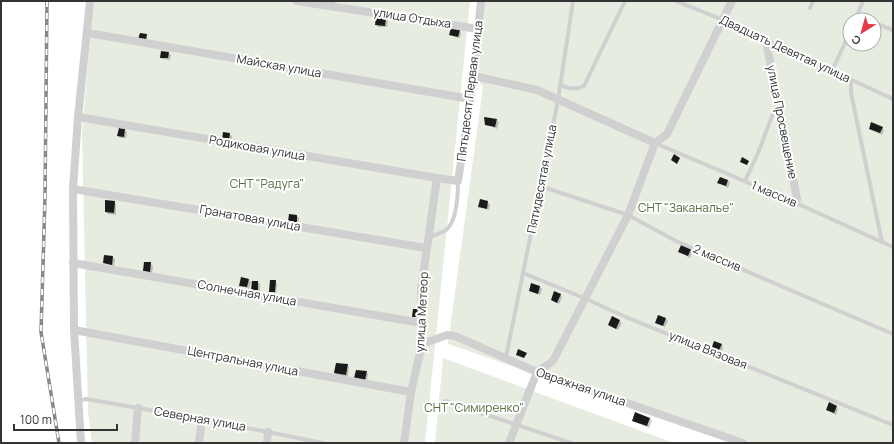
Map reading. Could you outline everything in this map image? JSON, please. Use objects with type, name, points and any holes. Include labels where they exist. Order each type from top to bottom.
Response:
[{"type":"street","points":[[82,443],[74,330],[73,189],[78,117],[88,33],[90,1]]},
{"type":"street","name":"улица Отдыха","points":[[297,1],[478,29]]},
{"type":"street","name":"Пятьдесят Первая улица","points":[[458,181],[474,76],[481,1]]},
{"type":"street","points":[[509,443],[515,424],[537,372],[553,361],[584,298],[628,215],[655,143],[667,134],[732,1]]},
{"type":"street","name":"Майская улица","points":[[88,33],[470,99]]},
{"type":"street","name":"улица Просвещение","points":[[766,41],[797,199],[796,203]]},
{"type":"street","points":[[474,76],[537,90],[655,143]]},
{"type":"street","name":"Родиковая улица","points":[[78,117],[437,178]]},
{"type":"street","points":[[437,178],[458,181]]},
{"type":"street","name":"улица Метеор","points":[[404,443],[411,392],[422,344],[421,290],[427,239],[437,178]]},
{"type":"street","name":"Гранатовая улица","points":[[73,189],[426,248]]},
{"type":"street","name":"Солнечная улица","points":[[73,263],[421,323]]},
{"type":"street","name":"Центральная улица","points":[[74,330],[411,392]]},
{"type":"street","name":"Овражная улица","points":[[422,344],[447,335],[455,336],[506,357],[537,372],[743,443]]},
{"type":"street","points":[[135,443],[138,408]]},
{"type":"street","points":[[199,443],[202,419]]},
{"type":"street","points":[[267,443],[268,432]]},
{"type":"lane","name":"Пятидесятая улица","points":[[506,357],[558,100],[573,1]]},
{"type":"lane","points":[[560,85],[569,89],[577,89],[584,86],[625,1]]},
{"type":"lane","name":"Двадцать Девятая улица","points":[[676,1],[723,20],[893,99]]},
{"type":"lane","points":[[810,8],[813,1]]},
{"type":"lane","points":[[858,12],[863,1]]},
{"type":"lane","points":[[882,26],[893,30]]},
{"type":"lane","points":[[832,71],[842,49]]},
{"type":"lane","points":[[851,80],[851,92],[882,242]]},
{"type":"lane","points":[[745,181],[758,153],[778,101]]},
{"type":"lane","name":"1 массив","points":[[655,143],[796,203],[893,247]]},
{"type":"lane","points":[[427,239],[433,234],[448,229],[456,210],[458,181]]},
{"type":"lane","name":"2 массив","points":[[540,186],[628,215],[676,241],[893,334]]},
{"type":"lane","name":"улица Вязовая","points":[[523,273],[628,318],[893,425]]},
{"type":"lane","name":"Северная улица","points":[[78,401],[86,400],[202,419],[322,443]]},
{"type":"lane","points":[[446,401],[571,443]]},
{"type":"green space","name":"СНТ \"Радуга\"","points":[[93,1],[470,1],[425,443],[92,443],[88,413],[82,132]]},
{"type":"green space","name":"СНТ \"Заканалье\"","points":[[480,1],[893,1],[893,443],[734,443],[448,344],[483,87],[471,69]]},
{"type":"green space","name":"СНТ \"Симиренко\"","points":[[443,358],[674,443],[435,443]]},
{"type":"building","points":[[376,17],[386,18],[385,26],[375,25]]},
{"type":"building","points":[[451,28],[460,30],[458,37],[449,35]]},
{"type":"building","points":[[140,33],[147,34],[146,41],[138,39]]},
{"type":"building","points":[[161,51],[169,52],[168,58],[160,58]]},
{"type":"building","points":[[484,117],[497,119],[495,127],[485,125]]},
{"type":"building","points":[[871,122],[883,127],[880,133],[869,129]]},
{"type":"building","points":[[119,128],[125,129],[124,137],[117,136]]},
{"type":"building","points":[[223,132],[230,133],[229,140],[222,140]]},
{"type":"building","points":[[674,154],[680,158],[677,164],[671,160]]},
{"type":"building","points":[[742,157],[749,161],[747,165],[740,162]]},
{"type":"building","points":[[720,177],[728,180],[726,186],[717,183]]},
{"type":"building","points":[[480,199],[488,201],[487,209],[478,207]]},
{"type":"building","points":[[105,200],[115,201],[114,213],[105,212]]},
{"type":"building","points":[[289,214],[297,215],[297,223],[288,222]]},
{"type":"building","points":[[682,243],[692,247],[688,256],[678,252]]},
{"type":"building","points":[[104,255],[113,256],[112,265],[103,263]]},
{"type":"building","points":[[144,262],[151,262],[150,272],[143,271]]},
{"type":"building","points":[[241,277],[249,279],[247,287],[239,286]]},
{"type":"building","points":[[270,280],[276,280],[275,292],[269,292]]},
{"type":"building","points":[[252,281],[258,281],[258,290],[251,290]]},
{"type":"building","points":[[531,283],[540,286],[538,294],[529,291]]},
{"type":"building","points":[[554,291],[561,294],[557,303],[551,300]]},
{"type":"building","points":[[413,309],[419,309],[417,317],[412,317]]},
{"type":"building","points":[[658,315],[666,318],[663,326],[655,323]]},
{"type":"building","points":[[612,316],[620,320],[616,329],[608,325]]},
{"type":"building","points":[[714,341],[722,344],[719,350],[712,347]]},
{"type":"building","points":[[518,349],[527,353],[524,358],[516,355]]},
{"type":"building","points":[[336,363],[348,364],[346,375],[334,373]]},
{"type":"building","points":[[356,370],[367,371],[365,380],[354,378]]},
{"type":"building","points":[[829,402],[837,406],[834,413],[826,410]]},
{"type":"building","points":[[635,412],[650,418],[647,426],[632,421]]},
{"type":"railway","points":[[47,1],[45,197],[41,332],[59,443]]}]
